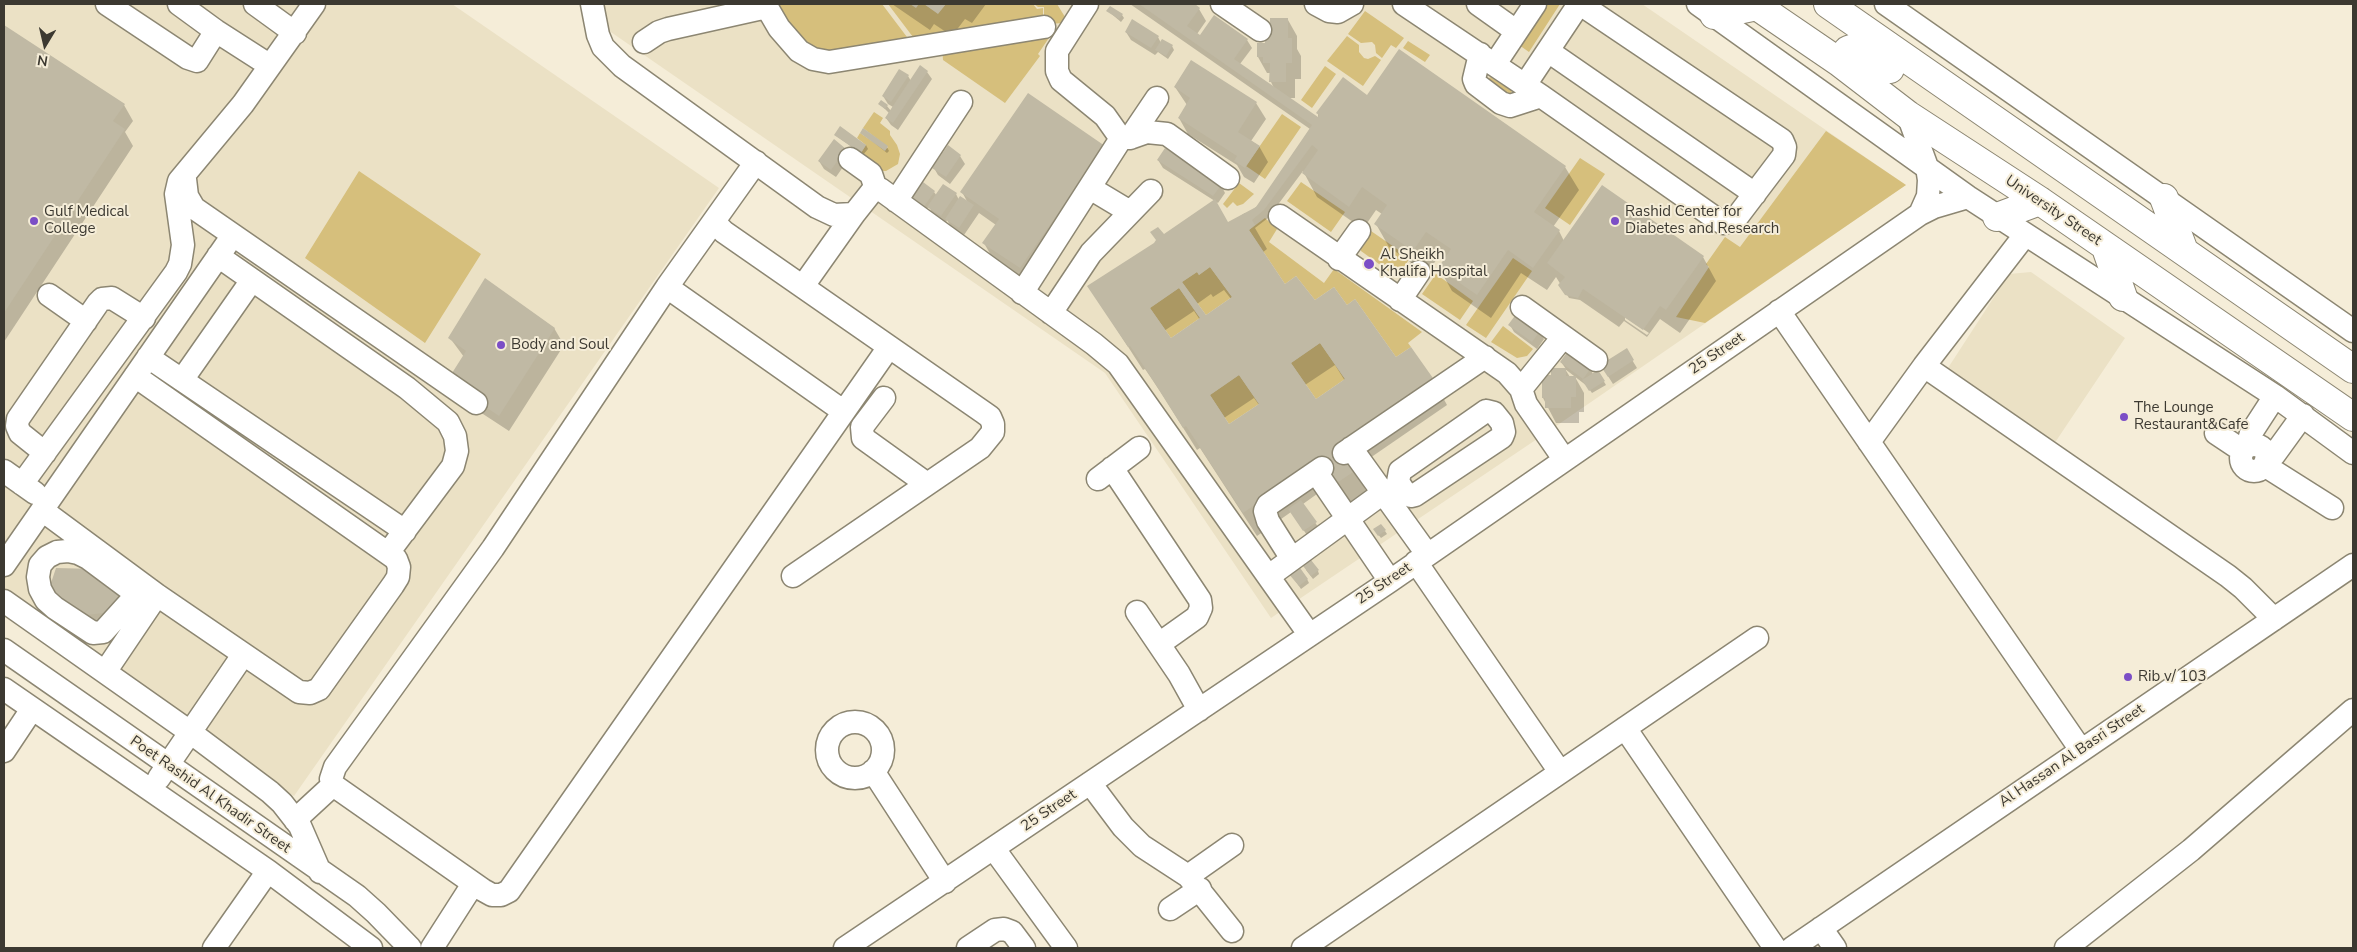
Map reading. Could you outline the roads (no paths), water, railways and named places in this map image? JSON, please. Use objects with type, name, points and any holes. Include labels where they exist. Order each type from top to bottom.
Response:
[{"type":"main road","points":[[1828,4],[2353,369]]},
{"type":"main road","points":[[1706,9],[1756,5]]},
{"type":"main road","name":"University Street","points":[[1756,5],[1839,62],[1908,115],[2040,201],[2353,417]]},
{"type":"main road","points":[[1839,62],[1848,50],[1860,48],[1922,88],[1931,91],[1956,92]]},
{"type":"main road","points":[[2164,198],[2184,251]]},
{"type":"main road","points":[[1997,217],[2040,201]]},
{"type":"main road","points":[[2106,248],[2123,297]]},
{"type":"street","points":[[106,4],[188,58],[197,61],[216,31]]},
{"type":"street","points":[[179,4],[216,31],[269,65]]},
{"type":"street","points":[[255,4],[295,33]]},
{"type":"street","points":[[22,484],[176,272],[183,254],[183,245],[176,187],[184,173],[230,121],[314,4]]},
{"type":"street","points":[[592,4],[598,35],[603,47],[611,58],[825,212],[844,216],[854,214]]},
{"type":"street","points":[[1087,4],[1057,51],[1057,71],[1069,86],[1105,116],[1126,138]]},
{"type":"street","points":[[1222,4],[1260,30]]},
{"type":"street","points":[[1316,4],[1329,11],[1338,12],[1352,4]]},
{"type":"street","points":[[1404,4],[1487,59]]},
{"type":"street","points":[[1478,4],[1516,32]]},
{"type":"street","points":[[1533,90],[1723,223],[1734,221],[1784,155],[1785,147],[1782,140],[1579,4],[1548,51],[1533,90],[1510,106],[1501,103],[1476,84],[1474,80],[1487,59],[1516,32],[1535,4]]},
{"type":"street","points":[[1886,4],[2353,331]]},
{"type":"street","points":[[644,42],[659,32],[766,5],[788,40],[799,51],[813,59],[829,62],[1044,27]]},
{"type":"street","points":[[1706,9],[1997,217],[2275,396],[2353,453]]},
{"type":"street","points":[[1548,51],[1755,194]]},
{"type":"street","points":[[1022,293],[1090,188],[1157,98]]},
{"type":"street","points":[[896,201],[961,102]]},
{"type":"street","points":[[1908,115],[1927,167],[1928,196],[1920,214]]},
{"type":"street","points":[[1126,138],[1147,132],[1167,134],[1228,178]]},
{"type":"street","points":[[850,159],[871,174],[876,189],[896,201],[1107,353],[1128,376],[1309,634]]},
{"type":"street","points":[[756,162],[667,287],[493,548],[335,766],[331,779],[333,785],[473,884],[492,895],[501,895],[509,890],[889,347]]},
{"type":"street","points":[[184,173],[185,189],[190,202],[476,403]]},
{"type":"street","points":[[1090,188],[1130,212]]},
{"type":"street","points":[[804,286],[854,214],[876,189]]},
{"type":"street","points":[[1051,313],[1091,254],[1151,191]]},
{"type":"street","name":"25 Street","points":[[845,948],[1390,581],[1920,214],[1934,207],[1968,197]]},
{"type":"street","points":[[1280,216],[1339,259],[1507,373],[1521,389],[1526,404],[1569,456]]},
{"type":"street","points":[[714,222],[724,232],[990,417],[993,424],[993,432],[989,439],[966,457],[793,576]]},
{"type":"street","points":[[1339,259],[1359,231]]},
{"type":"street","points":[[4,565],[233,234]]},
{"type":"street","points":[[1869,442],[1924,366],[2025,235]]},
{"type":"street","points":[[218,256],[407,388],[448,422],[455,436],[457,452],[453,466],[447,477],[388,553]]},
{"type":"street","points":[[1400,300],[1419,272]]},
{"type":"street","points":[[182,380],[252,280]]},
{"type":"street","points":[[667,287],[843,412]]},
{"type":"street","points":[[49,295],[86,321]]},
{"type":"street","points":[[45,453],[20,433],[17,426],[18,419],[102,299],[107,297],[117,300],[168,328]]},
{"type":"street","points":[[1522,307],[1596,360]]},
{"type":"street","points":[[1779,311],[2081,750]]},
{"type":"street","points":[[1521,389],[1563,337]]},
{"type":"street","points":[[148,357],[405,531]]},
{"type":"street","points":[[1485,357],[1348,450],[1391,493],[1422,558],[1560,772]]},
{"type":"street","points":[[407,388],[423,365]]},
{"type":"street","points":[[1924,366],[2228,576],[2274,619]]},
{"type":"street","points":[[4,471],[157,595],[243,655],[299,692],[310,693],[319,689],[398,577],[399,567],[396,559],[135,376]]},
{"type":"street","points":[[2275,396],[2251,433],[2242,462],[2244,467],[2255,471],[2265,463],[2274,455],[2303,415]]},
{"type":"street","points":[[884,398],[862,427],[863,438],[927,484]]},
{"type":"street","points":[[2216,433],[2245,449]]},
{"type":"street","points":[[1139,448],[1105,473],[1200,600],[1201,608],[1197,617],[1159,644]]},
{"type":"street","points":[[289,483],[304,462]]},
{"type":"street","points":[[2265,463],[2332,508]]},
{"type":"street","points":[[1292,559],[1268,522],[1265,510],[1268,505],[1319,470],[1390,581]]},
{"type":"street","points":[[1268,576],[1348,518],[1391,493]]},
{"type":"street","points":[[17,546],[40,565]]},
{"type":"street","name":"Al Hassan Al Basri Street","points":[[1792,948],[2353,565]]},
{"type":"street","points":[[105,672],[157,595]]},
{"type":"street","points":[[4,601],[190,732],[282,803],[300,826],[337,894],[335,900],[330,903],[316,905]]},
{"type":"street","points":[[1137,612],[1159,644],[1198,710]]},
{"type":"street","points":[[1303,948],[1757,638]]},
{"type":"street","name":"Poet Rashid Al Khadir Street","points":[[4,650],[326,876],[376,913],[410,948]]},
{"type":"street","points":[[150,791],[243,655]]},
{"type":"street","name":"Poet Rashid Al Khadir Street","points":[[4,689],[268,871],[316,905],[371,948]]},
{"type":"street","points":[[4,751],[32,709]]},
{"type":"street","points":[[2066,948],[2198,844],[2353,710]]},
{"type":"street","points":[[1625,728],[1775,948]]},
{"type":"street","points":[[873,771],[945,882]]},
{"type":"street","points":[[1090,783],[1123,827],[1142,846],[1194,883],[1232,931]]},
{"type":"street","points":[[295,820],[333,785]]},
{"type":"street","points":[[1170,909],[1232,845]]},
{"type":"street","points":[[994,849],[1066,948]]},
{"type":"street","points":[[214,948],[268,871]]},
{"type":"street","points":[[432,948],[473,884]]},
{"type":"street","points":[[1821,928],[1835,948]]},
{"type":"street","points":[[968,948],[995,930],[1004,929],[1012,932],[1024,948]]},
{"type":"place","name":"Gulf Medical College","points":[[34,221]]},
{"type":"place","name":"Rashid Center for Diabetes and Research","points":[[1615,221]]},
{"type":"place","name":"Al Sheikh Khalifa Hospital","points":[[1369,264]]},
{"type":"place","name":"Body and Soul","points":[[501,345]]},
{"type":"place","name":"The Lounge Restaurant&Cafe","points":[[2124,417]]},
{"type":"place","name":"Rib v/ 103","points":[[2128,677]]}]
